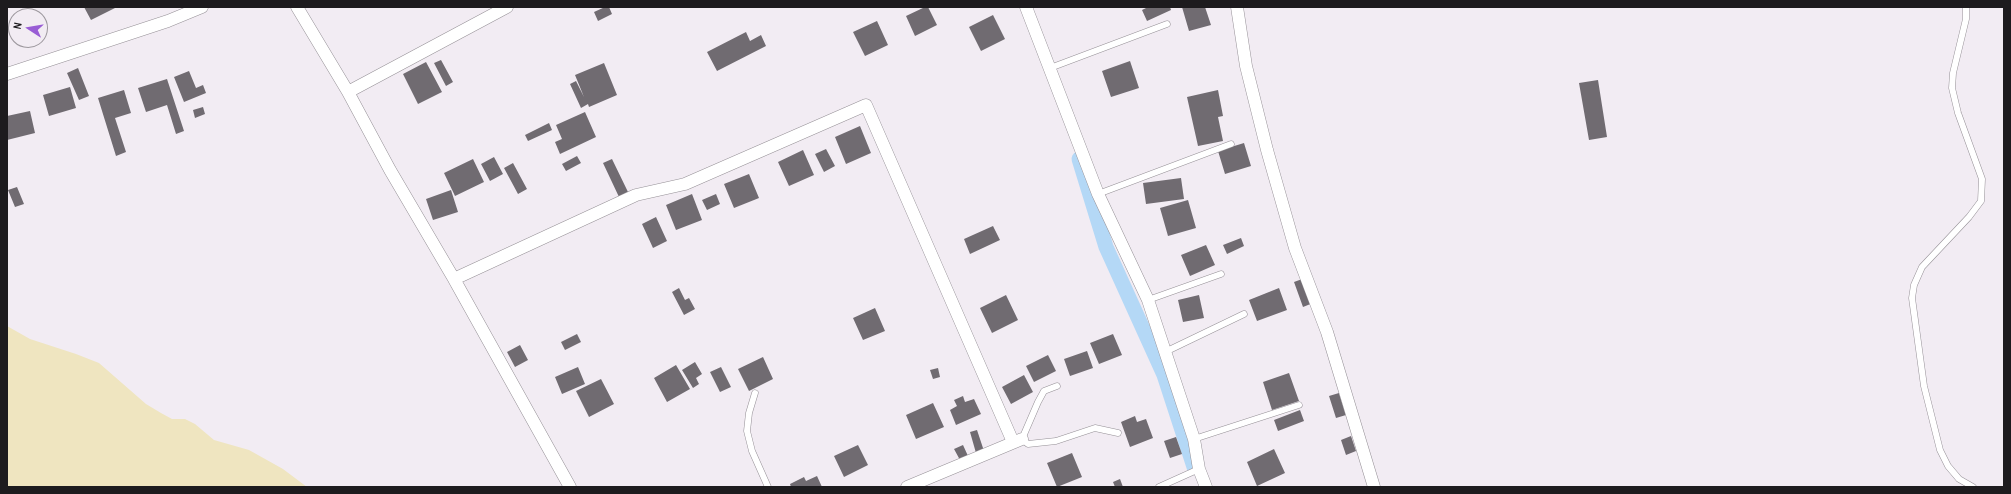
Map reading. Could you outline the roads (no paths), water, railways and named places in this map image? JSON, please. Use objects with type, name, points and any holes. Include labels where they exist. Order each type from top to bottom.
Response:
[{"type":"street","points":[[7,74],[168,21],[202,7]]},
{"type":"street","points":[[297,7],[348,92],[390,170],[454,280],[570,487]]},
{"type":"street","points":[[348,92],[507,7]]},
{"type":"street","points":[[1026,7],[1098,194],[1148,300],[1194,439],[1199,469],[1206,487]]},
{"type":"street","points":[[1237,7],[1246,66],[1267,150],[1295,248],[1327,332],[1374,487]]},
{"type":"street","points":[[454,280],[636,195],[685,184],[866,105],[1018,441],[907,487]]},
{"type":"lane","points":[[1966,7],[1966,19],[1953,73],[1952,88],[1958,113],[1982,179],[1981,200],[1969,217],[1922,267],[1914,284],[1912,298],[1924,386],[1938,444],[1948,466],[1959,479],[1973,487]]},
{"type":"lane","points":[[1050,68],[1167,24]]},
{"type":"lane","points":[[1098,194],[1231,144]]},
{"type":"lane","points":[[1148,300],[1221,274]]},
{"type":"lane","points":[[1165,352],[1244,314]]},
{"type":"lane","points":[[1057,386],[1044,391],[1018,441],[1028,444],[1046,443],[1095,428],[1118,433]]},
{"type":"lane","points":[[755,393],[749,413],[747,432],[752,450],[768,487]]},
{"type":"lane","points":[[1194,439],[1299,405]]},
{"type":"lane","points":[[1160,487],[1199,469]]},
{"type":"waterway","points":[[1079,159],[1106,247],[1164,375],[1194,467]]}]
